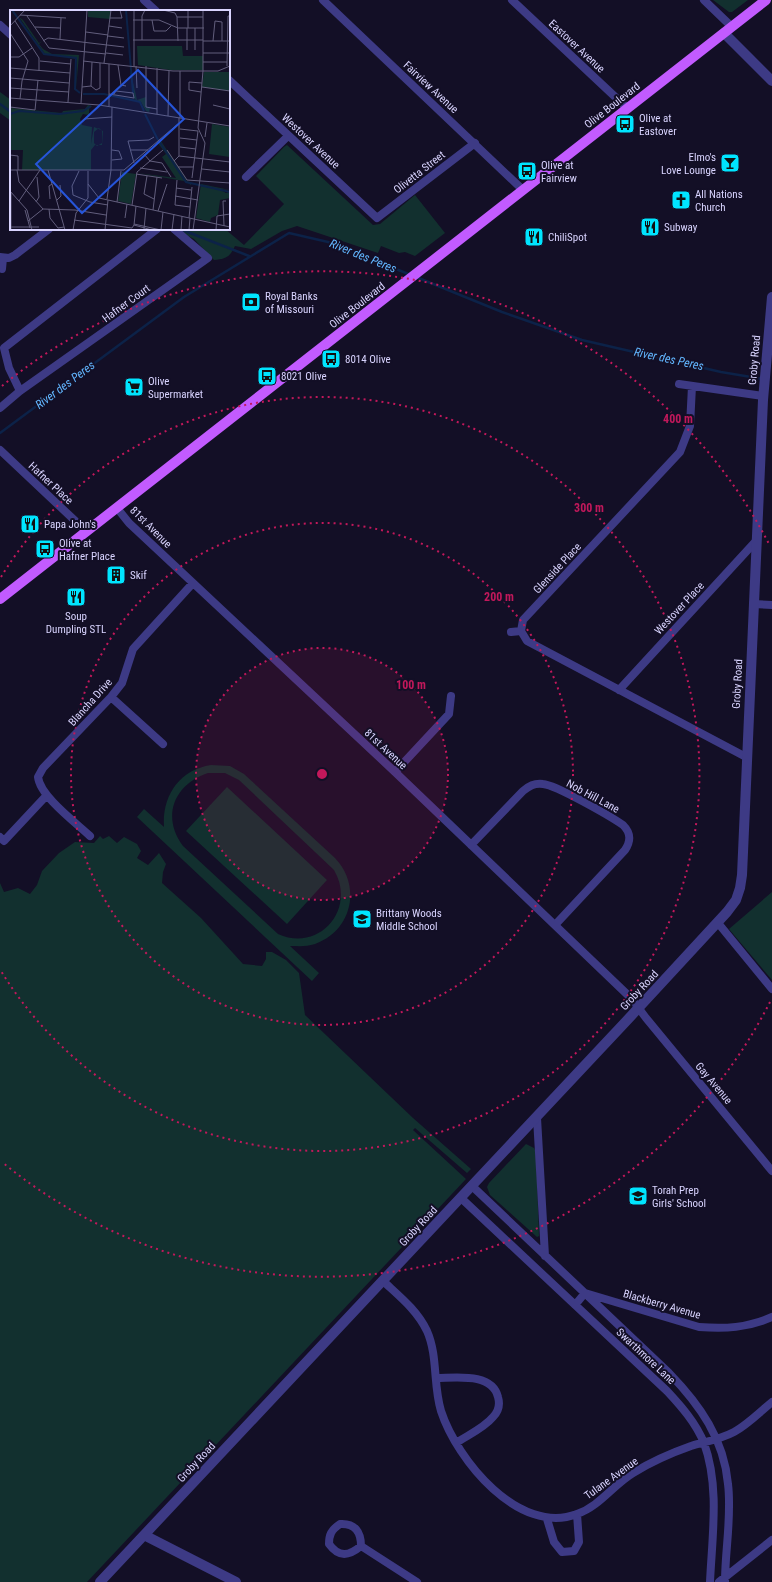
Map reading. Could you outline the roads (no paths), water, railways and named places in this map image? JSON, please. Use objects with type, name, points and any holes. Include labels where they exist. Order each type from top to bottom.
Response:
[{"type":"main road","name":"Olive Boulevard","points":[[0,599],[766,0]]},
{"type":"street","points":[[144,0],[155,10]]},
{"type":"street","name":"Fairview Avenue","points":[[322,0],[523,190]]},
{"type":"street","name":"Eastover Avenue","points":[[512,0],[627,108]]},
{"type":"street","points":[[704,0],[728,30],[771,78]]},
{"type":"street","points":[[0,25],[10,34]]},
{"type":"street","name":"Westover Avenue","points":[[230,81],[378,218]]},
{"type":"street","points":[[246,177],[288,136]]},
{"type":"street","name":"Olivetta Street","points":[[378,218],[475,143]]},
{"type":"street","points":[[2,268],[2,258],[16,255],[48,230]]},
{"type":"street","points":[[20,391],[9,368],[4,348],[156,230]]},
{"type":"street","name":"Hafner Court","points":[[0,408],[20,391],[208,258],[175,230]]},
{"type":"street","name":"Groby Road","points":[[100,1582],[537,1118],[718,923],[736,900],[740,888],[763,393],[772,302]]},
{"type":"street","points":[[679,384],[763,393]]},
{"type":"street","name":"Glenside Place","points":[[521,631],[523,620],[680,452],[690,426],[692,386]]},
{"type":"street","name":"Hafner Place","points":[[0,450],[86,532]]},
{"type":"street","name":"81st Avenue","points":[[117,508],[128,522],[395,772],[632,999],[639,1008]]},
{"type":"street","name":"Westover Place","points":[[619,690],[756,541]]},
{"type":"street","name":"Blancha Drive","points":[[47,795],[39,785],[38,776],[43,768],[111,697],[122,683],[133,649],[193,583]]},
{"type":"street","points":[[753,604],[772,605]]},
{"type":"street","points":[[511,632],[521,631],[526,641],[746,758]]},
{"type":"street","points":[[395,772],[449,714],[451,696]]},
{"type":"street","points":[[111,697],[163,744]]},
{"type":"street","name":"Nob Hill Lane","points":[[471,845],[523,791],[529,786],[536,784],[552,786],[623,825],[627,829],[630,837],[625,850],[555,925]]},
{"type":"street","points":[[0,837],[4,841],[47,795],[90,836]]},
{"type":"street","points":[[718,923],[772,989]]},
{"type":"street","name":"Gay Avenue","points":[[639,1008],[772,1171]]},
{"type":"street","points":[[537,1118],[545,1256]]},
{"type":"street","name":"Swarthmore Lane","points":[[472,1186],[683,1387],[708,1421],[717,1438],[729,1485],[723,1580]]},
{"type":"street","name":"Swarthmore Lane","points":[[461,1198],[675,1400],[689,1417],[703,1442],[713,1480],[710,1582]]},
{"type":"street","name":"Tulane Avenue","points":[[383,1281],[411,1307],[427,1331],[435,1362],[441,1409],[456,1443],[477,1472],[505,1498],[526,1512],[547,1519],[577,1514],[594,1505],[632,1474],[665,1457],[734,1432],[772,1402]]},
{"type":"street","points":[[575,1305],[585,1293]]},
{"type":"street","name":"Blackberry Avenue","points":[[585,1293],[698,1327],[730,1329],[758,1323],[772,1318]]},
{"type":"street","points":[[436,1378],[469,1378],[484,1381],[493,1386],[497,1394],[499,1404],[494,1416],[456,1443]]},
{"type":"street","points":[[547,1519],[554,1542],[562,1552],[568,1553],[574,1551],[580,1542],[577,1514]]},
{"type":"street","points":[[144,1535],[236,1582]]},
{"type":"street","points":[[723,1580],[772,1540]]},
{"type":"street","points":[[361,1546],[417,1582]]},
{"type":"waterway","points":[[0,104],[10,111]]},
{"type":"waterway","points":[[183,230],[249,256]]},
{"type":"waterway","name":"River des Peres","points":[[0,433],[184,297],[289,233],[328,242],[411,275]]},
{"type":"waterway","name":"River des Peres","points":[[416,277],[502,312],[582,340],[721,372],[763,379]]},
{"type":"place","name":"Olive at Eastover","points":[[625,124]]},
{"type":"place","name":"Elmo's Love Lounge","points":[[730,163]]},
{"type":"place","name":"Olive at Fairview","points":[[527,171]]},
{"type":"place","name":"All Nations Church","points":[[681,200]]},
{"type":"place","name":"Subway","points":[[650,227]]},
{"type":"place","name":"ChiliSpot","points":[[534,237]]},
{"type":"place","name":"Royal Banks of Missouri","points":[[251,302]]},
{"type":"place","name":"8014 Olive","points":[[331,359]]},
{"type":"place","name":"8021 Olive","points":[[267,376]]},
{"type":"place","name":"Olive Supermarket","points":[[134,387]]},
{"type":"place","name":"Papa John's","points":[[30,524]]},
{"type":"place","name":"Olive at Hafner Place","points":[[45,549]]},
{"type":"place","name":"Skif","points":[[116,575]]},
{"type":"place","name":"Soup Dumpling STL","points":[[76,597]]},
{"type":"place","name":"Brittany Woods Middle School","points":[[362,919]]},
{"type":"place","name":"Torah Prep Girls' School","points":[[638,1196]]}]
